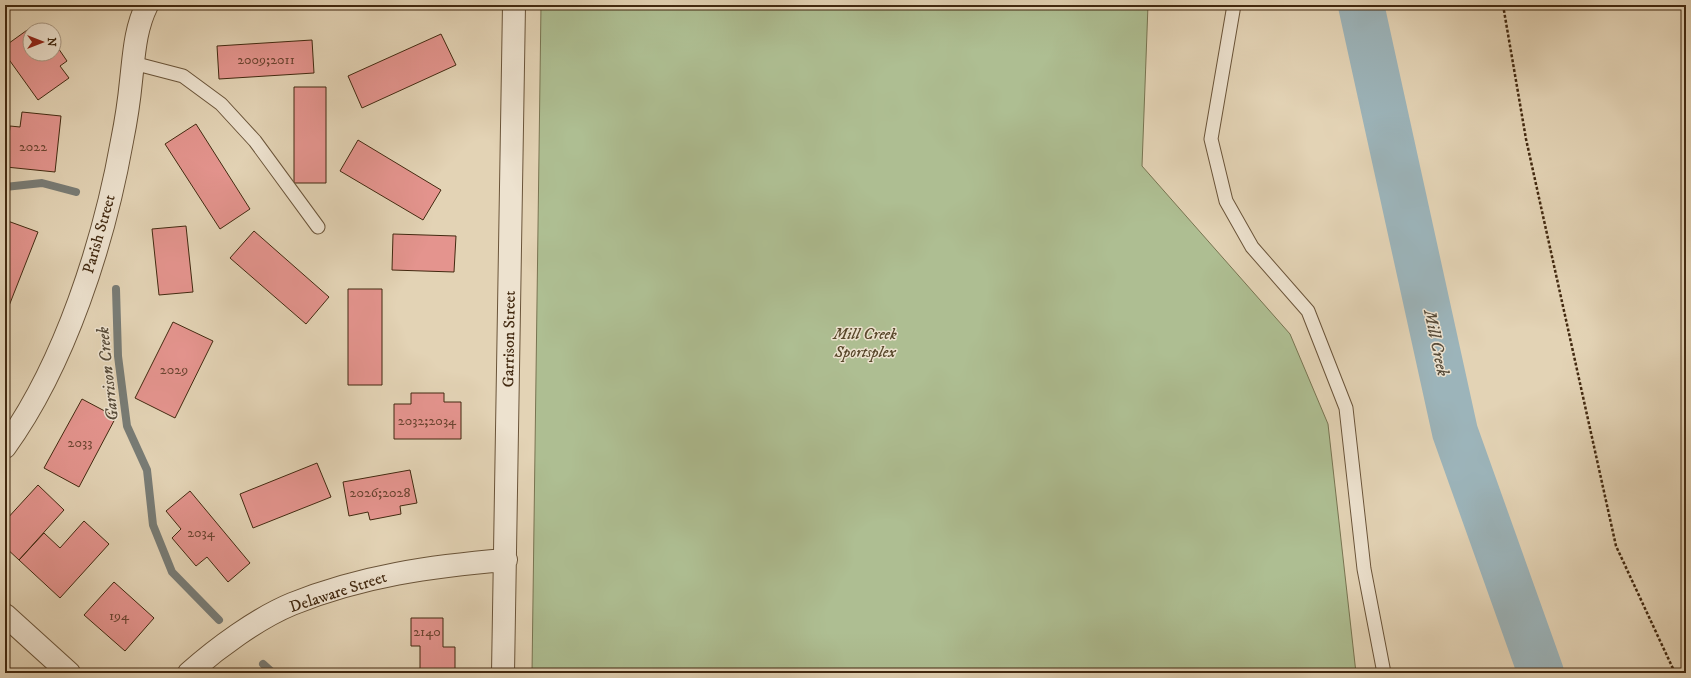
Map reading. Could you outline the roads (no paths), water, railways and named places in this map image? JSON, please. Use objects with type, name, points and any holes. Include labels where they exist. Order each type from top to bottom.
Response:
[{"type":"street","name":"Parish Street","points":[[5,448],[42,387],[68,331],[87,277],[118,165],[128,111],[135,40],[140,20],[147,5]]},
{"type":"street","name":"Garrison Street","points":[[504,673],[514,5]]},
{"type":"street","name":"Delaware Street","points":[[189,673],[203,660],[247,628],[298,602],[342,587],[397,573],[506,560]]},
{"type":"street","points":[[5,615],[69,673]]},
{"type":"lane","points":[[1234,5],[1211,139],[1226,201],[1252,247],[1308,311],[1346,408],[1364,568],[1384,673]]},
{"type":"lane","points":[[133,63],[183,76],[221,104],[255,141],[318,228]]},
{"type":"waterway","name":"Mill Creek","points":[[1361,5],[1455,432],[1541,673]]},
{"type":"waterway","name":"Garrison Creek","points":[[5,187],[42,183],[76,192]]},
{"type":"waterway","name":"Garrison Creek","points":[[116,289],[118,356],[127,426],[147,470],[153,525],[172,572],[219,620]]},
{"type":"waterway","name":"Garrison Creek","points":[[263,664],[273,673]]},
{"type":"park label","name":"Mill Creek Sportsplex","points":[[865,343]]}]
